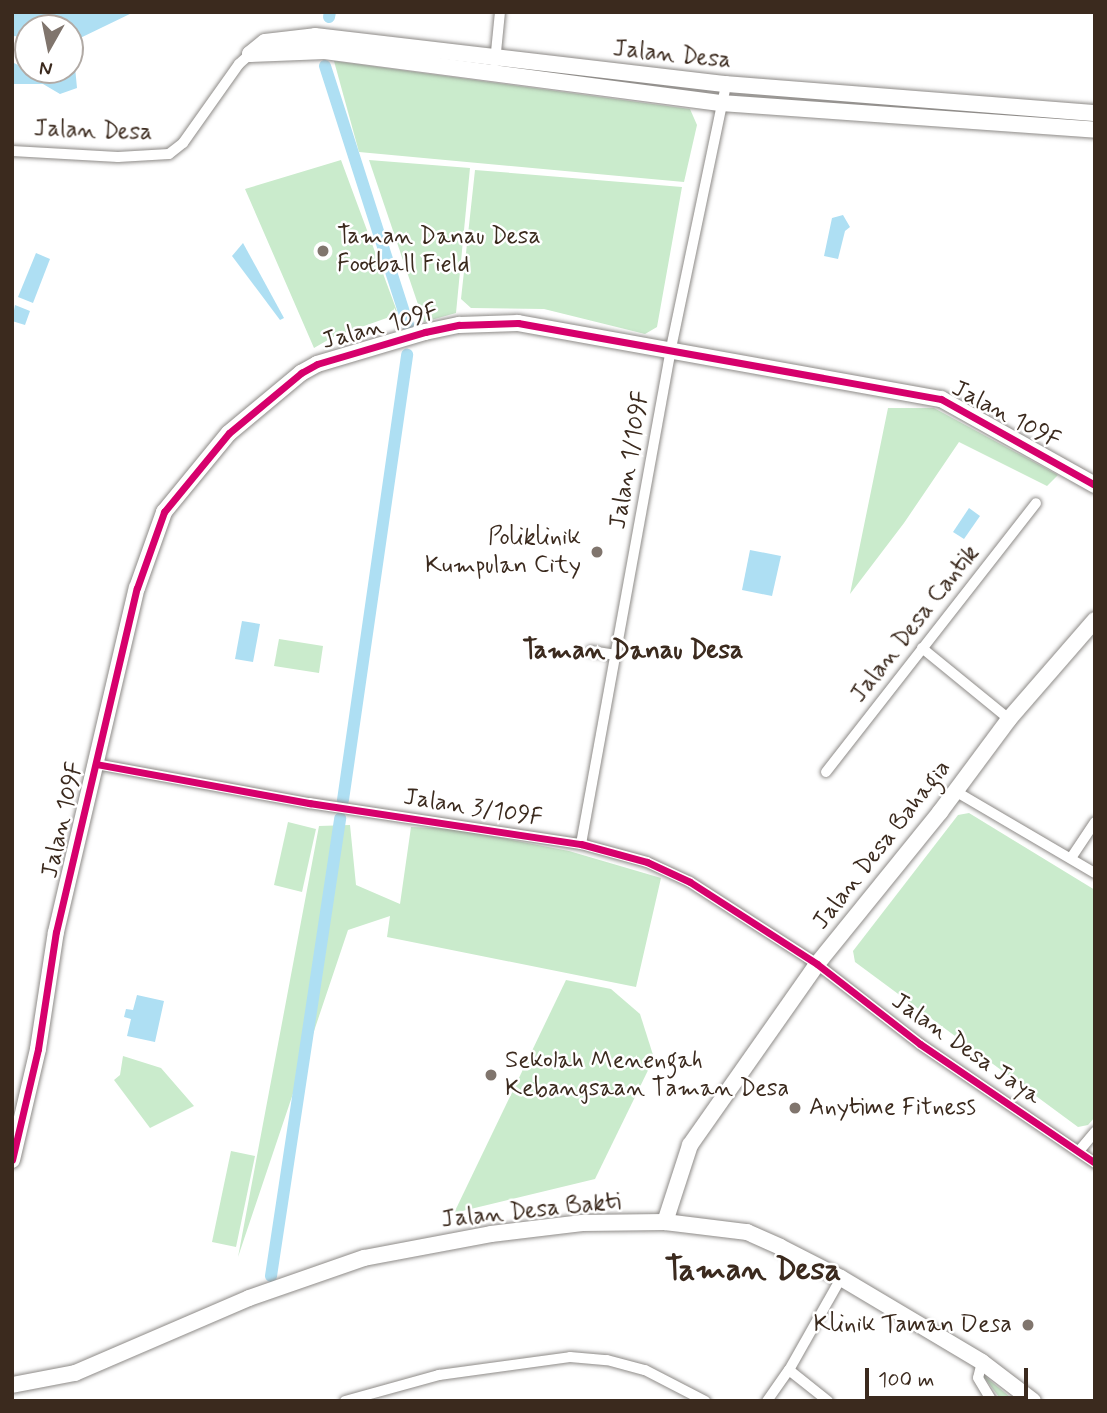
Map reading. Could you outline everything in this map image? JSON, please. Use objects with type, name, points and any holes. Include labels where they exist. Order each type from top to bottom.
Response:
[{"type":"street","points":[[494,75],[500,12]]},
{"type":"street","name":"Jalan Desa","points":[[12,150],[118,157],[169,154],[183,143],[239,64],[250,54],[265,42],[314,36],[726,84],[1095,113]]},
{"type":"street","name":"Jalan Desa","points":[[250,54],[325,51],[722,103],[1095,130]]},
{"type":"street","name":"Jalan 1/109F","points":[[581,844],[670,353],[726,84]]},
{"type":"street","name":"Jalan 109F","points":[[12,1160],[38,1049],[56,932],[137,588],[164,512],[229,433],[301,373],[317,363],[459,325],[518,323],[670,353],[941,399],[1095,485]]},
{"type":"street","name":"Jalan Desa Cantik","points":[[827,772],[1036,503]]},
{"type":"street","name":"Jalan Desa Bahagia","points":[[665,1222],[690,1145],[817,964],[955,792],[1009,719],[1095,620]]},
{"type":"street","points":[[922,648],[1009,719]]},
{"type":"street","points":[[591,650],[616,655]]},
{"type":"street","name":"Jalan 3/109F","points":[[96,764],[309,803],[581,844],[647,862],[690,882],[817,964]]},
{"type":"street","points":[[955,792],[1095,873]]},
{"type":"street","points":[[1071,858],[1095,822]]},
{"type":"street","name":"Jalan Desa Jaya","points":[[817,964],[920,1044],[1095,1163]]},
{"type":"street","points":[[1079,1151],[1095,1132]]},
{"type":"street","name":"Jalan Desa Bakti","points":[[12,1385],[75,1373],[249,1298],[364,1258],[491,1234],[582,1223],[665,1222],[747,1231],[841,1278],[982,1362],[1032,1401]]},
{"type":"street","points":[[767,1401],[789,1370],[841,1278]]},
{"type":"street","points":[[345,1401],[439,1375],[570,1357],[607,1360],[645,1370],[705,1401]]},
{"type":"street","points":[[982,1362],[978,1378],[992,1401]]},
{"type":"street","points":[[789,1370],[828,1401]]},
{"type":"green space","points":[[334,61],[690,109],[697,125],[684,182],[359,152]]},
{"type":"green space","name":"Taman Danau Desa Football Field","points":[[341,160],[398,314],[333,337],[314,348],[245,189]]},
{"type":"green space","points":[[369,160],[470,168],[456,313],[424,322]]},
{"type":"green space","points":[[475,170],[682,187],[657,327],[645,334],[544,309],[471,308],[461,299]]},
{"type":"green space","points":[[888,408],[934,408],[1058,475],[1047,486],[959,442],[904,523],[850,594]]},
{"type":"green space","points":[[279,639],[323,646],[319,673],[274,666]]},
{"type":"green space","points":[[969,813],[1095,890],[1095,1117],[1088,1125],[1078,1127],[855,962],[853,951],[958,815]]},
{"type":"green space","points":[[288,822],[316,829],[302,892],[274,885]]},
{"type":"green space","points":[[350,825],[356,885],[400,904],[411,827],[455,829],[569,851],[661,878],[636,987],[387,937],[390,916],[348,930],[238,1257],[319,826]]},
{"type":"green space","points":[[566,980],[611,989],[640,1014],[654,1058],[595,1179],[454,1213]]},
{"type":"green space","points":[[123,1056],[161,1068],[194,1106],[150,1128],[114,1080],[120,1075]]},
{"type":"green space","points":[[231,1151],[255,1156],[236,1247],[212,1242]]},
{"type":"green space","points":[[981,1373],[1015,1401],[1002,1401]]},
{"type":"water","points":[[12,12],[134,12],[84,36],[84,14],[14,14],[12,36]]},
{"type":"water","points":[[12,62],[14,84],[12,84]]},
{"type":"water","points":[[43,84],[77,84],[77,88],[60,94]]},
{"type":"water","points":[[843,215],[850,227],[845,231],[838,259],[824,256],[832,218]]},
{"type":"water","points":[[243,243],[284,318],[280,320],[232,256]]},
{"type":"water","points":[[36,253],[50,259],[33,303],[18,297]]},
{"type":"water","points":[[15,305],[30,311],[25,325],[12,321]]},
{"type":"water","points":[[969,508],[980,516],[964,539],[953,532]]},
{"type":"water","points":[[750,550],[781,556],[772,596],[742,590]]},
{"type":"water","points":[[242,621],[260,624],[253,662],[235,659]]},
{"type":"water","points":[[137,995],[164,1001],[155,1042],[127,1036],[131,1019],[124,1017],[126,1009],[133,1010]]},
{"type":"waterway","points":[[329,17],[330,12]]},
{"type":"waterway","points":[[325,66],[408,325]]},
{"type":"waterway","points":[[343,800],[407,355]]},
{"type":"waterway","points":[[271,1276],[340,818]]},
{"type":"cycle path","points":[[12,1160],[38,1049],[56,932],[137,588],[164,512],[229,433],[301,373],[317,364],[425,332],[459,325],[518,323],[941,399],[1095,485]]},
{"type":"cycle path","points":[[96,764],[309,803],[581,844],[647,862],[690,882],[817,964],[920,1044],[1095,1163]]},
{"type":"place","name":"Taman Danau Desa Football Field","points":[[323,251]]},
{"type":"place","name":"Poliklinik Kumpulan City","points":[[597,552]]},
{"type":"place","name":"Sekolah Menengah Kebangsaan Taman Desa","points":[[491,1075]]},
{"type":"place","name":"Anytime Fitness","points":[[795,1108]]},
{"type":"place","name":"Klinik Taman Desa","points":[[1028,1325]]},
{"type":"district","name":"Taman Danau Desa","points":[[633,652]]},
{"type":"district","name":"Taman Desa","points":[[753,1270]]}]
